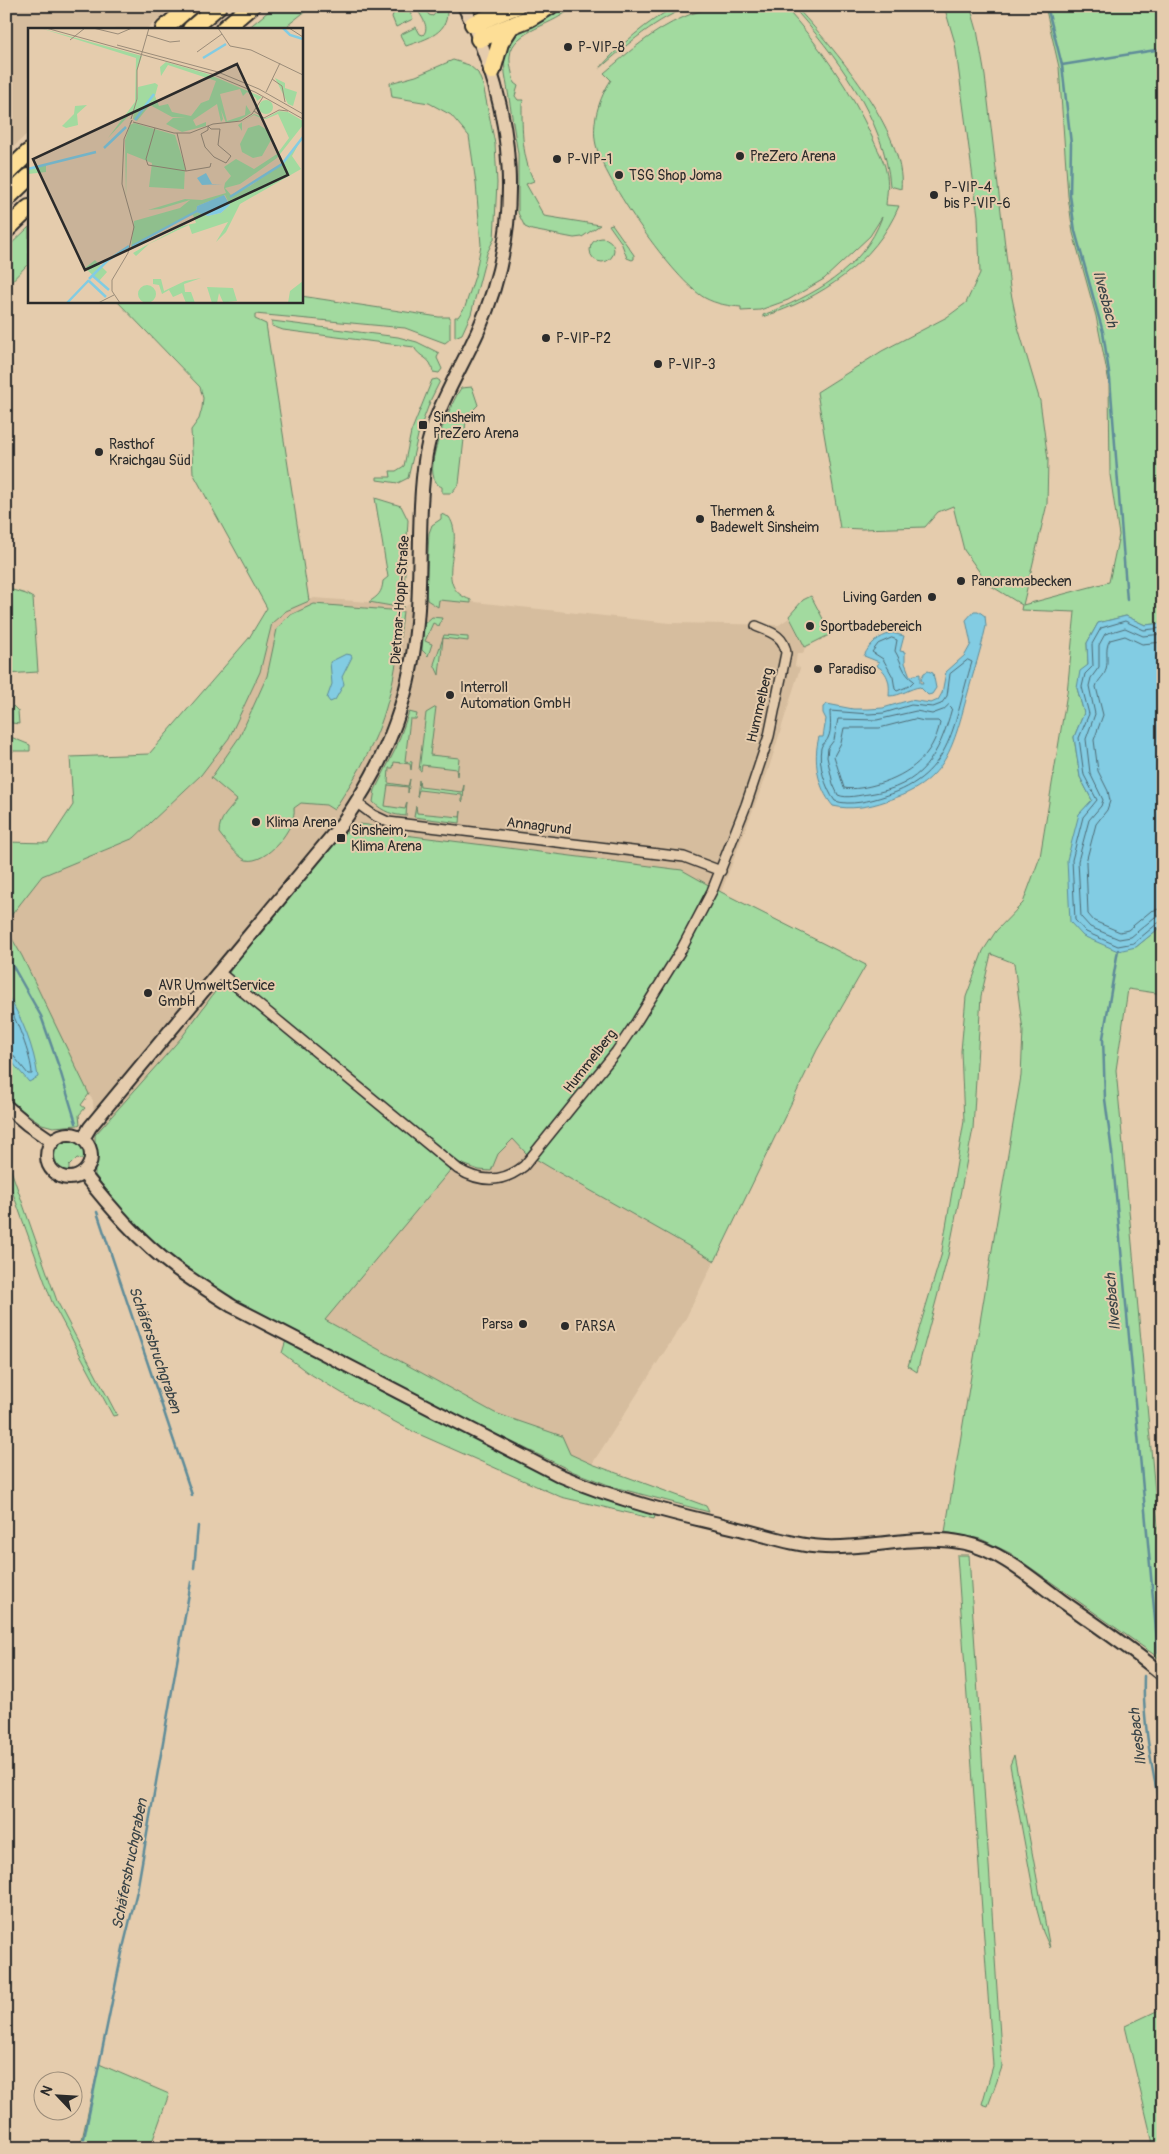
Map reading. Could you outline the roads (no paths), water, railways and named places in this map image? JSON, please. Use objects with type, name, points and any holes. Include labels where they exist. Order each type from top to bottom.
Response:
[{"type":"highway","points":[[165,28],[190,6]]},
{"type":"highway","points":[[192,28],[218,6]]},
{"type":"highway","points":[[225,28],[251,6]]},
{"type":"highway","points":[[486,6],[514,7]]},
{"type":"highway","points":[[476,32],[511,26],[550,6]]},
{"type":"highway","points":[[476,32],[514,7]]},
{"type":"highway","points":[[492,70],[500,43],[511,26]]},
{"type":"highway","points":[[6,174],[28,153]]},
{"type":"highway","points":[[6,199],[28,178]]},
{"type":"highway","points":[[6,230],[28,209]]},
{"type":"main road","name":"Dietmar-Hopp-Straße","points":[[82,1139],[331,838],[357,803],[386,751],[399,716],[409,681],[414,649],[418,610],[424,470],[431,434],[443,401],[488,306],[505,238],[509,193],[508,155],[503,113],[492,70],[464,6]]},
{"type":"main road","points":[[6,1106],[27,1124],[53,1142]]},
{"type":"main road","points":[[67,1134],[75,1135],[82,1139],[90,1148],[91,1156],[88,1167],[83,1173],[76,1177],[68,1178],[54,1172],[49,1165],[47,1157],[53,1142],[67,1134]]},
{"type":"main road","points":[[83,1173],[129,1226],[156,1252],[195,1282],[232,1306],[559,1474],[626,1499],[810,1546],[840,1547],[936,1540],[953,1541],[976,1547],[1001,1558],[1132,1650],[1163,1675]]},
{"type":"street","name":"Hummelberg","points":[[219,972],[458,1170],[473,1177],[497,1180],[514,1174],[524,1166],[616,1052],[681,950],[720,871],[746,805],[769,736],[786,653],[783,640],[756,626]]},
{"type":"street","name":"Annagrund","points":[[357,803],[373,815],[388,822],[684,856],[720,871]]},
{"type":"water","points":[[974,611],[978,611],[985,616],[986,626],[956,733],[943,762],[934,774],[906,794],[866,806],[846,808],[833,806],[820,782],[816,754],[819,737],[823,737],[826,719],[823,707],[827,704],[853,709],[869,709],[883,708],[910,700],[931,703],[938,700],[942,693],[946,672],[965,655],[971,644],[966,620]]},
{"type":"water","points":[[1126,616],[1145,625],[1163,623],[1163,925],[1136,947],[1118,951],[1083,936],[1070,922],[1067,860],[1079,814],[1092,800],[1080,777],[1074,737],[1084,713],[1077,688],[1080,671],[1088,665],[1087,643],[1098,623]]},
{"type":"water","points":[[892,633],[904,636],[900,651],[905,652],[905,663],[910,676],[920,674],[920,683],[923,683],[921,679],[924,673],[928,671],[933,673],[936,688],[932,694],[928,695],[920,687],[898,695],[889,696],[888,679],[877,666],[879,662],[864,656],[875,641]]},
{"type":"water","points":[[346,654],[352,657],[342,677],[344,684],[335,700],[330,702],[327,698],[332,684],[330,662]]},
{"type":"water","points":[[6,993],[22,1022],[34,1055],[38,1077],[29,1082],[6,1055]]},
{"type":"waterway","name":"Ilvesbach","points":[[1047,6],[1062,65],[1071,144],[1070,195],[1075,231],[1103,332],[1110,379],[1127,600]]},
{"type":"waterway","points":[[1062,65],[1162,49]]},
{"type":"waterway","name":"Ilvesbach","points":[[1118,950],[1103,1038],[1105,1099],[1112,1152],[1158,1652]]},
{"type":"waterway","name":"Schäfersbruchgraben","points":[[6,954],[41,1016],[76,1123]]},
{"type":"waterway","name":"Schäfersbruchgraben","points":[[97,1212],[192,1495]]},
{"type":"waterway","name":"Schäfersbruchgraben","points":[[194,1568],[198,1526]]},
{"type":"waterway","name":"Schäfersbruchgraben","points":[[82,2148],[123,1948],[137,1891],[191,1582]]},
{"type":"waterway","name":"Ilvesbach","points":[[1144,1676],[1147,1732],[1163,1824]]},
{"type":"place","name":"P-VIP-8","points":[[568,47]]},
{"type":"place","name":"PreZero Arena","points":[[740,156]]},
{"type":"place","name":"P-VIP-1","points":[[557,159]]},
{"type":"place","name":"TSG Shop Joma","points":[[619,175]]},
{"type":"place","name":"P-VIP-4 bis P-VIP-6","points":[[934,195]]},
{"type":"place","name":"P-VIP-P2","points":[[546,338]]},
{"type":"place","name":"P-VIP-3","points":[[658,364]]},
{"type":"place","name":"Sinsheim PreZero Arena","points":[[423,425]]},
{"type":"place","name":"Rasthof Kraichgau Süd","points":[[99,452]]},
{"type":"place","name":"Thermen & Badewelt Sinsheim","points":[[700,519]]},
{"type":"place","name":"Panoramabecken","points":[[961,581]]},
{"type":"place","name":"Living Garden","points":[[932,597]]},
{"type":"place","name":"Sportbadebereich","points":[[810,626]]},
{"type":"place","name":"Paradiso","points":[[818,669]]},
{"type":"place","name":"Interroll Automation GmbH","points":[[450,695]]},
{"type":"place","name":"Klima Arena","points":[[256,822]]},
{"type":"place","name":"Sinsheim, Klima Arena","points":[[341,838]]},
{"type":"place","name":"AVR UmweltService GmbH","points":[[148,993]]},
{"type":"place","name":"Parsa","points":[[523,1324]]},
{"type":"place","name":"PARSA","points":[[565,1326]]}]
